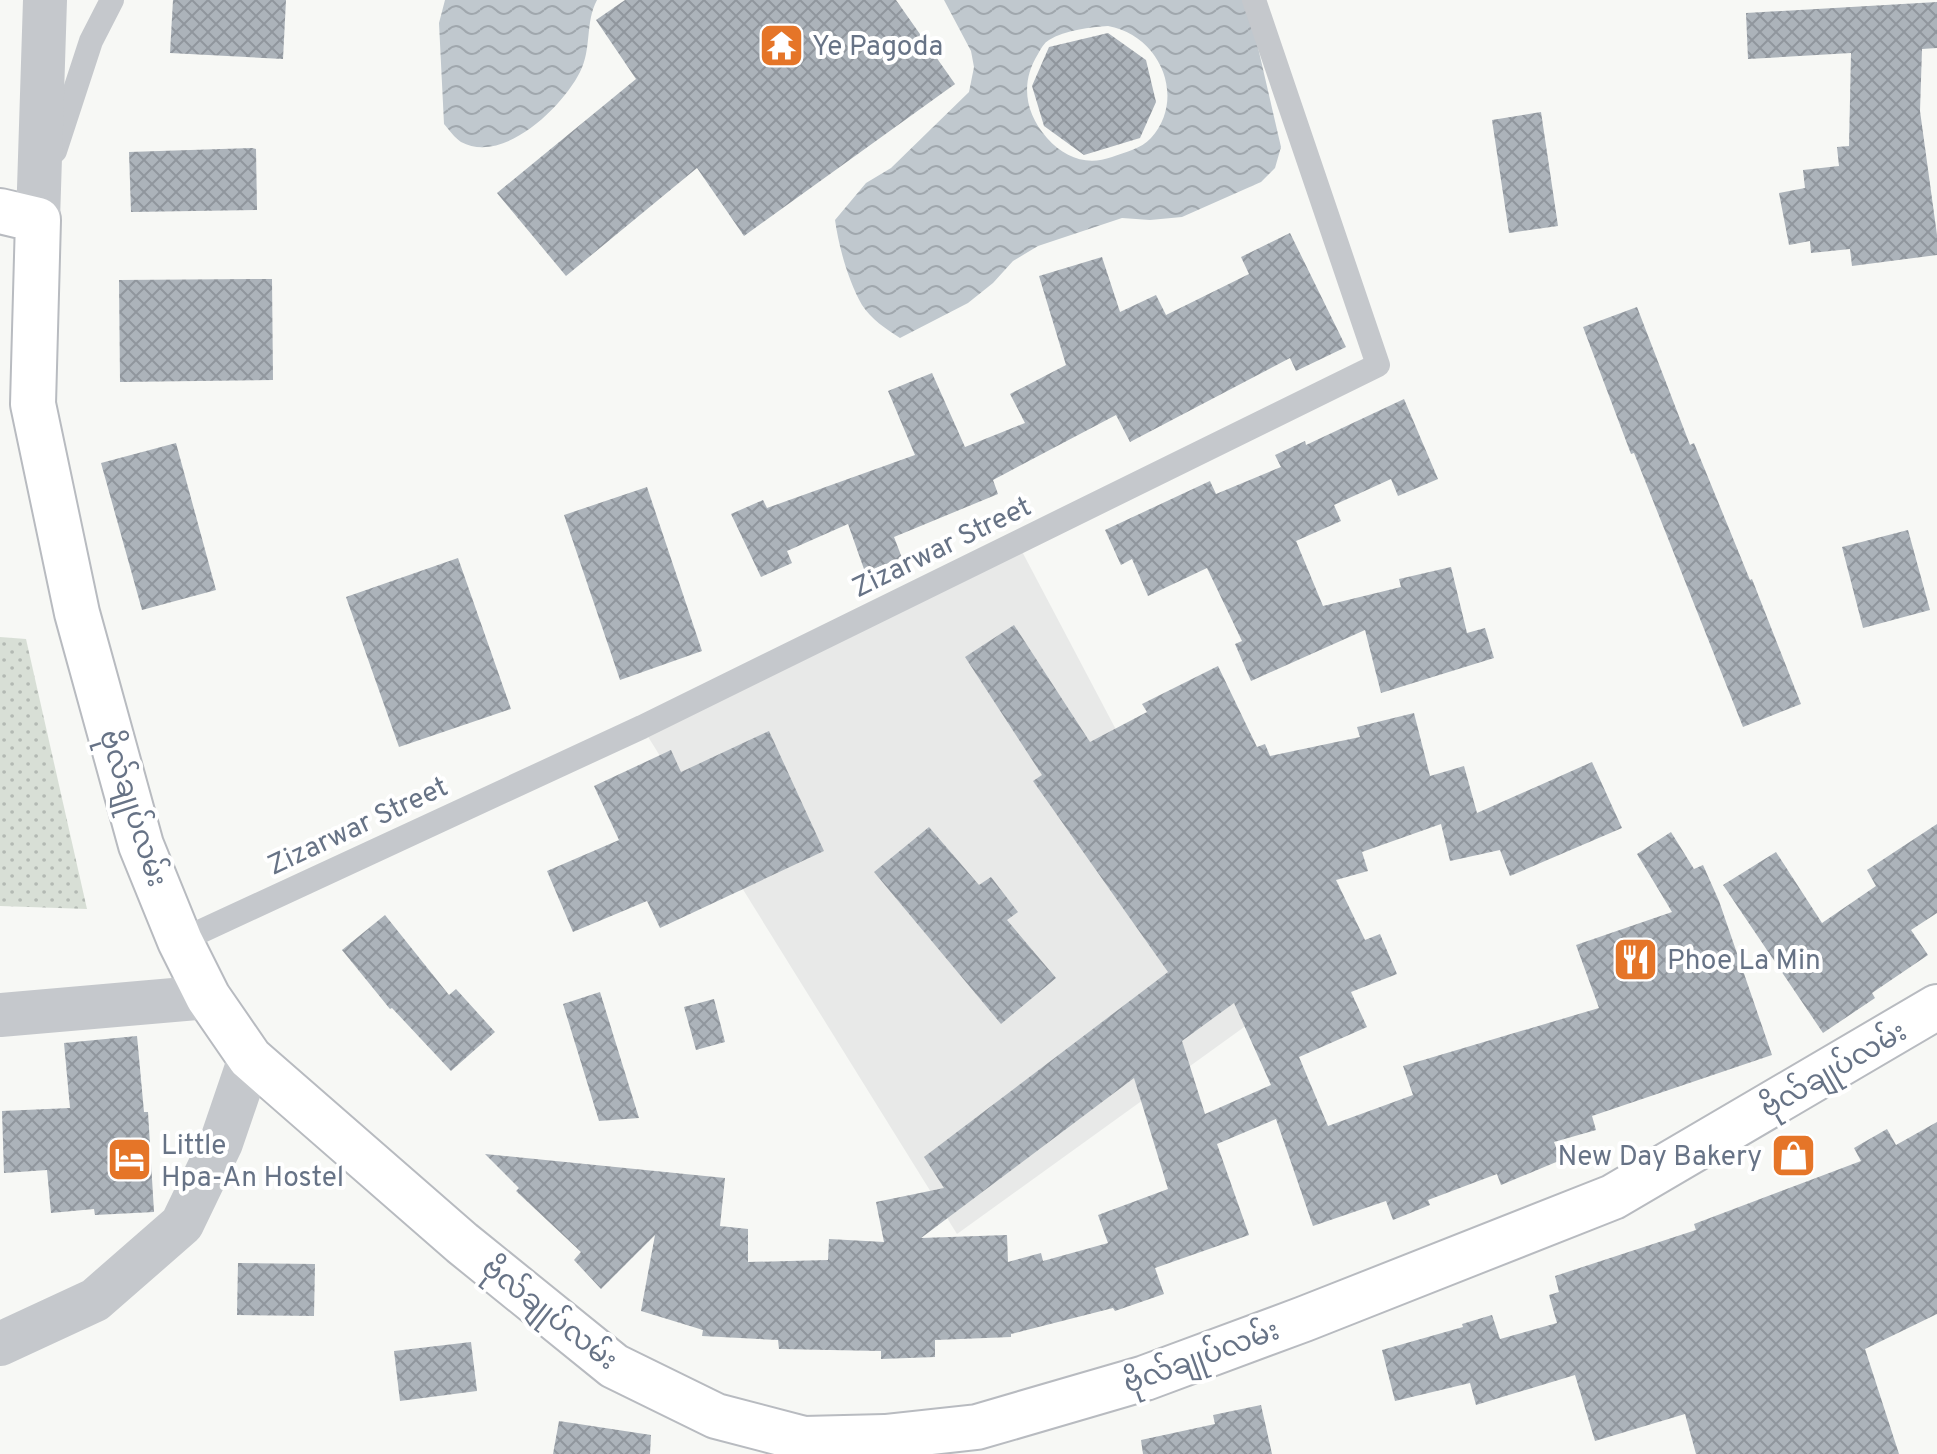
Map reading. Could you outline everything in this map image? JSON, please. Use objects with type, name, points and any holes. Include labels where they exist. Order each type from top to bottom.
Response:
[{"type":"main road","name":"ဗိုလ်ချုပ်လမ်း","points":[[19,215],[33,404],[77,613],[141,845],[180,941],[208,997],[250,1058],[462,1243],[614,1366],[716,1416],[804,1439],[885,1437],[974,1441],[1304,1319],[1613,1197],[1937,1007]]},
{"type":"street","points":[[19,215],[45,0]]},
{"type":"street","points":[[0,1015],[208,997]]},
{"type":"street","points":[[0,1344],[95,1300],[182,1224],[221,1143],[250,1058]]},
{"type":"lane","points":[[19,215],[60,129],[91,41],[112,0]]},
{"type":"lane","name":"Zizarwar Street","points":[[180,941],[642,727],[1378,365],[1254,0]]},
{"type":"shaded area","points":[[1017,542],[1265,1012],[957,1234],[642,727]]},
{"type":"shaded area","points":[[0,637],[26,639],[87,909],[0,906]]},
{"type":"water","points":[[445,0],[597,0],[591,17],[584,63],[572,86],[546,115],[513,139],[495,146],[478,147],[461,142],[444,124],[439,23]]},
{"type":"water","points":[[944,0],[1247,0],[1281,147],[1275,168],[1261,182],[1182,217],[1150,220],[1122,218],[1038,246],[1013,261],[993,283],[968,303],[900,338],[874,319],[862,305],[845,264],[835,220],[866,183],[891,168],[969,92],[974,67],[971,51]],"holes":[[[1108,26],[1142,42],[1162,70],[1167,87],[1167,105],[1162,122],[1151,138],[1138,148],[1103,160],[1085,160],[1061,151],[1047,138],[1030,108],[1027,87],[1032,65],[1040,50],[1055,37],[1086,28]]]},
{"type":"building","points":[[173,0],[286,0],[283,59],[170,53]]},
{"type":"building","points":[[625,0],[896,0],[955,84],[744,236],[697,168],[566,276],[497,193],[636,79],[596,20]]},
{"type":"building","points":[[1937,2],[1937,48],[1922,49],[1920,111],[1937,255],[1852,266],[1850,249],[1811,253],[1810,241],[1789,245],[1779,193],[1805,188],[1803,170],[1839,166],[1837,147],[1849,146],[1851,53],[1748,59],[1746,13]]},
{"type":"building","points":[[1108,33],[1146,60],[1156,102],[1140,138],[1084,155],[1044,126],[1032,86],[1049,47]]},
{"type":"building","points":[[1541,112],[1558,226],[1509,233],[1492,120]]},
{"type":"building","points":[[256,149],[257,210],[131,212],[129,152]]},
{"type":"building","points":[[1290,233],[1346,347],[1296,371],[1290,358],[1130,442],[1116,415],[993,480],[998,494],[894,537],[902,558],[865,572],[848,524],[787,551],[792,563],[761,577],[731,514],[763,500],[767,508],[915,455],[888,391],[932,373],[965,447],[1025,423],[1010,394],[1066,365],[1039,276],[1102,257],[1120,312],[1156,295],[1166,315],[1249,274],[1241,257]]},
{"type":"building","points":[[272,279],[273,380],[120,382],[119,280]]},
{"type":"building","points":[[1637,307],[1690,445],[1694,443],[1801,704],[1743,727],[1634,453],[1631,454],[1583,327]]},
{"type":"building","points":[[1404,399],[1438,479],[1398,496],[1391,479],[1334,505],[1341,521],[1296,541],[1323,606],[1401,587],[1399,579],[1451,567],[1467,633],[1485,628],[1494,658],[1381,693],[1365,630],[1251,681],[1235,644],[1242,641],[1207,568],[1148,596],[1132,559],[1121,565],[1105,530],[1210,481],[1216,494],[1281,467],[1275,455],[1305,441],[1306,445]]},
{"type":"building","points":[[176,443],[216,590],[142,610],[101,463]]},
{"type":"building","points":[[647,487],[702,651],[620,680],[564,515]]},
{"type":"building","points":[[1908,530],[1930,610],[1863,628],[1842,547]]},
{"type":"building","points":[[458,558],[511,709],[399,747],[346,597]]},
{"type":"building","points":[[1014,625],[1090,742],[1147,712],[1142,704],[1218,666],[1257,747],[1265,744],[1270,756],[1360,737],[1357,727],[1414,713],[1430,776],[1464,766],[1477,813],[1592,762],[1622,828],[1510,876],[1500,850],[1450,861],[1441,824],[1362,852],[1368,871],[1336,880],[1365,940],[1380,934],[1397,974],[1351,992],[1367,1027],[1299,1057],[1328,1126],[1413,1095],[1403,1066],[1599,1008],[1576,945],[1672,912],[1637,854],[1671,832],[1694,869],[1703,865],[1719,901],[1772,1055],[1592,1116],[1596,1130],[1554,1142],[1561,1160],[1501,1185],[1497,1174],[1428,1200],[1430,1205],[1393,1220],[1386,1201],[1313,1226],[1276,1119],[1217,1144],[1249,1235],[1155,1268],[1164,1294],[1115,1311],[1113,1308],[1011,1334],[1011,1337],[935,1340],[935,1357],[881,1359],[881,1351],[779,1349],[778,1340],[702,1336],[703,1330],[641,1311],[655,1235],[601,1289],[574,1260],[581,1252],[516,1191],[519,1188],[485,1154],[725,1178],[720,1226],[748,1229],[748,1262],[828,1260],[829,1239],[884,1242],[876,1202],[944,1188],[924,1157],[1168,972],[1033,781],[1042,775],[965,657]],"holes":[[[1234,1003],[1271,1085],[1205,1114],[1182,1041]],[[1134,1078],[1168,1189],[1098,1215],[1108,1243],[1043,1261],[1041,1253],[1008,1262],[1007,1235],[921,1238]]]},
{"type":"building","points":[[769,731],[824,851],[660,928],[647,901],[573,932],[547,871],[619,840],[594,786],[671,750],[681,772]]},
{"type":"building","points":[[1937,824],[1937,913],[1911,930],[1928,955],[1872,993],[1875,998],[1823,1033],[1723,885],[1776,852],[1822,923],[1876,886],[1867,870]]},
{"type":"building","points":[[929,827],[979,885],[991,877],[1018,912],[1007,920],[1056,978],[1001,1024],[874,872]]},
{"type":"building","points":[[385,915],[449,995],[456,989],[495,1032],[451,1071],[390,1009],[342,950]]},
{"type":"building","points":[[600,992],[639,1118],[599,1121],[563,1004]]},
{"type":"building","points":[[714,999],[725,1042],[696,1050],[684,1007]]},
{"type":"building","points":[[137,1036],[144,1112],[148,1112],[154,1212],[95,1215],[94,1209],[51,1213],[47,1170],[4,1173],[2,1111],[70,1108],[64,1043]]},
{"type":"building","points":[[1937,1122],[1937,1314],[1865,1349],[1899,1454],[1696,1454],[1685,1414],[1595,1441],[1575,1375],[1476,1405],[1470,1383],[1395,1401],[1382,1350],[1463,1327],[1462,1324],[1492,1315],[1500,1339],[1557,1323],[1549,1295],[1559,1292],[1555,1276],[1696,1230],[1694,1224],[1861,1161],[1854,1148],[1887,1129],[1896,1145]]},
{"type":"building","points":[[238,1263],[315,1264],[314,1316],[237,1315]]},
{"type":"building","points":[[471,1342],[477,1391],[400,1401],[394,1351]]},
{"type":"building","points":[[1261,1405],[1272,1454],[1143,1454],[1141,1440],[1215,1424],[1213,1415]]},
{"type":"building","points":[[559,1421],[651,1435],[650,1454],[553,1454]]},
{"type":"place","name":"Ye Pagoda","points":[[781,45]]},
{"type":"place","name":"Phoe La Min","points":[[1636,959]]},
{"type":"place","name":"New Day Bakery","points":[[1793,1155]]},
{"type":"place","name":"Little Hpa-An Hostel","points":[[130,1160]]}]
